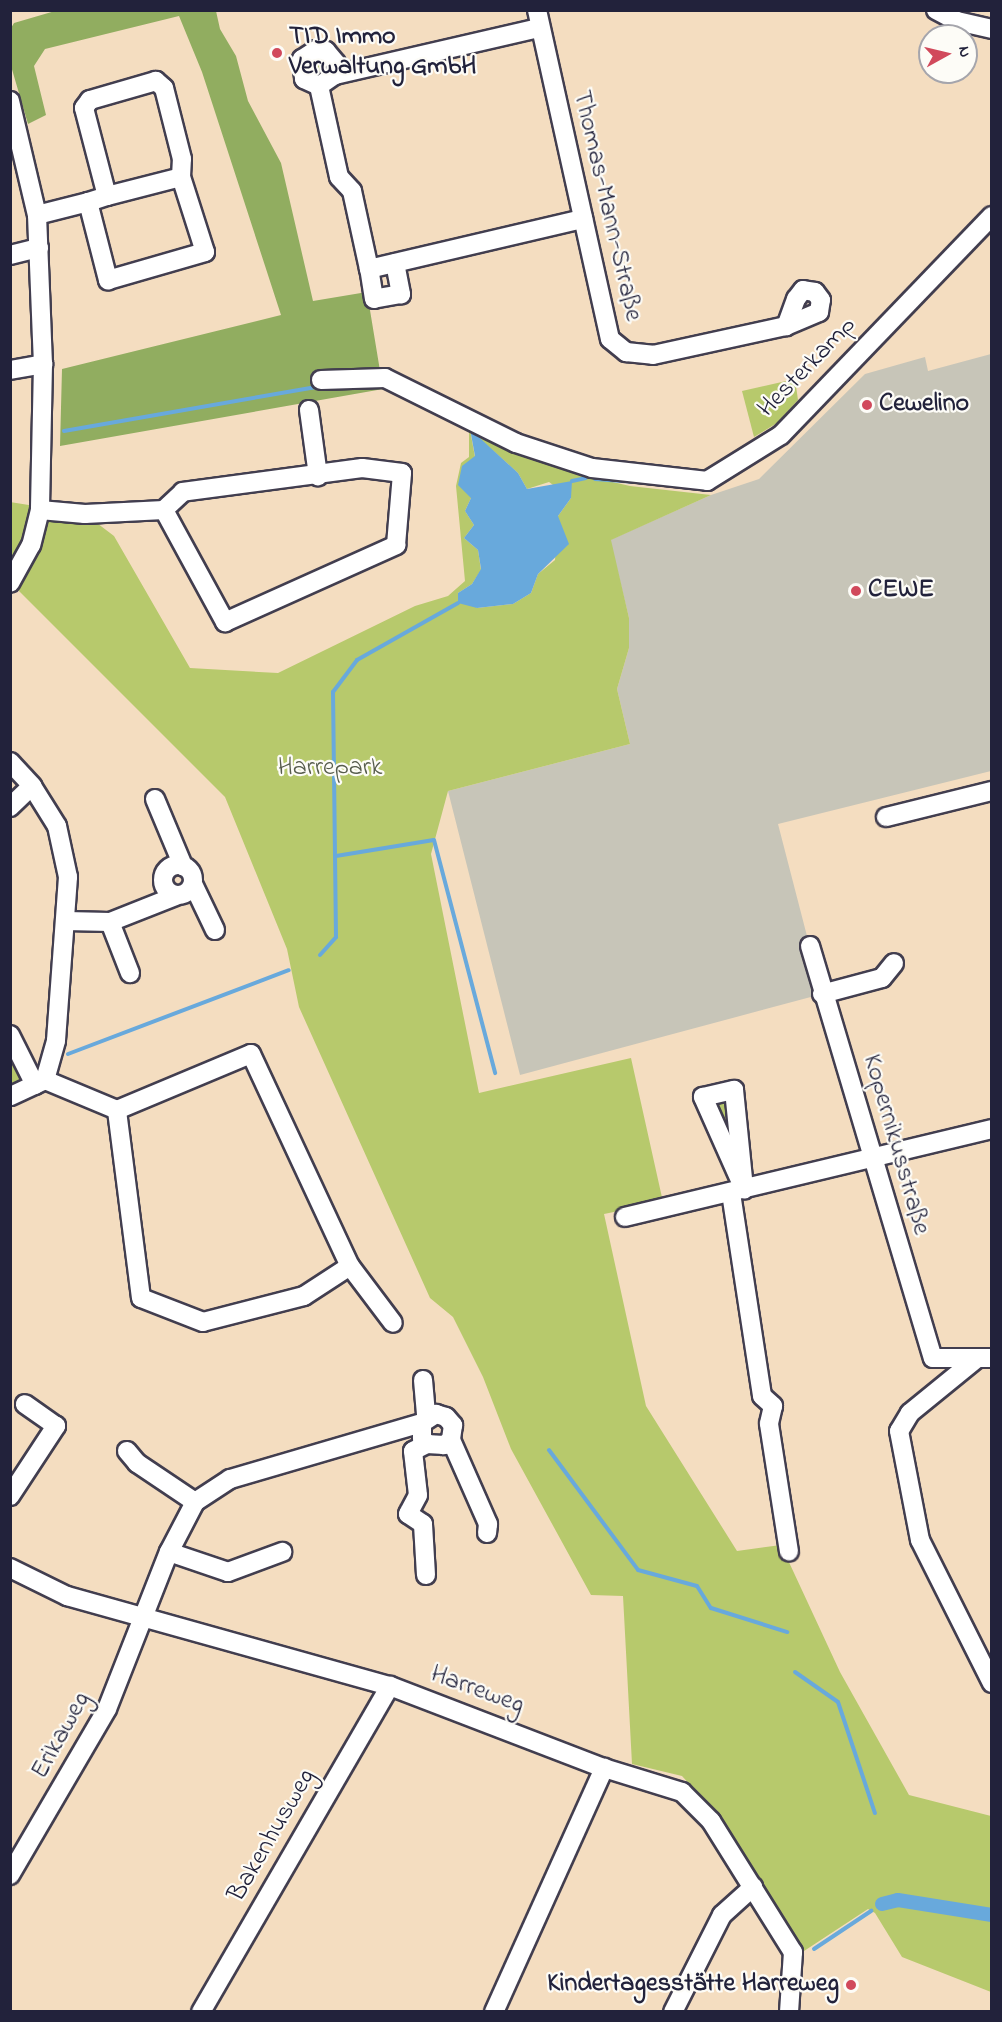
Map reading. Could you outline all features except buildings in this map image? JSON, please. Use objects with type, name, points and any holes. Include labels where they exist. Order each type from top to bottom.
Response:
[{"type":"street","points":[[936,10],[957,21],[992,29]]},
{"type":"street","points":[[319,86],[335,75],[538,19]]},
{"type":"street","name":"Thomas-Mann-Straße","points":[[538,19],[610,339],[626,352],[653,355],[786,326]]},
{"type":"street","points":[[319,86],[304,79],[300,69],[308,53],[316,50],[331,55],[336,63],[335,75]]},
{"type":"street","points":[[88,202],[108,280],[205,252],[181,177],[182,159],[164,88],[156,81],[90,100],[84,108],[107,196]]},
{"type":"street","points":[[319,86],[339,177],[352,191],[374,299],[401,294],[395,263]]},
{"type":"street","points":[[10,101],[37,215],[43,364],[40,510],[31,545],[10,583]]},
{"type":"street","points":[[37,215],[181,177]]},
{"type":"street","name":"Hesterkamp","points":[[321,380],[385,378],[516,443],[592,468],[707,482],[781,435],[992,216]]},
{"type":"street","points":[[369,269],[583,219]]},
{"type":"street","points":[[10,255],[39,248]]},
{"type":"street","points":[[10,370],[43,364]]},
{"type":"street","points":[[309,410],[318,476]]},
{"type":"street","points":[[40,510],[85,514],[164,510],[183,492],[318,476],[362,468],[402,473],[396,545],[225,622],[164,510]]},
{"type":"street","points":[[10,762],[32,786],[47,808],[63,844],[68,876],[56,1041],[40,1083],[10,1096]]},
{"type":"street","points":[[10,807],[32,786]]},
{"type":"street","points":[[886,817],[992,791]]},
{"type":"street","points":[[155,799],[183,866],[192,875],[193,884],[215,930]]},
{"type":"street","points":[[176,896],[167,891],[163,877],[172,866],[183,866]]},
{"type":"street","points":[[66,921],[110,922],[188,892],[193,884]]},
{"type":"street","points":[[110,922],[130,973]]},
{"type":"street","name":"Kopernikusstraße","points":[[810,946],[822,994],[874,1158],[933,1358],[939,1389]]},
{"type":"street","points":[[822,994],[882,978],[894,963]]},
{"type":"street","points":[[11,1035],[40,1083],[117,1110],[252,1054],[350,1266],[393,1323]]},
{"type":"street","points":[[737,1191],[703,1097],[735,1090],[737,1191],[762,1396],[773,1406],[769,1424],[789,1551]]},
{"type":"street","points":[[117,1110],[141,1298],[202,1322],[304,1296],[350,1266]]},
{"type":"street","points":[[625,1217],[992,1129]]},
{"type":"street","points":[[933,1358],[983,1359]]},
{"type":"street","points":[[983,1359],[939,1389],[910,1413],[899,1431],[920,1540],[992,1683]]},
{"type":"street","points":[[423,1380],[422,1438],[427,1444]]},
{"type":"street","points":[[10,1496],[56,1426],[25,1404]]},
{"type":"street","points":[[127,1451],[136,1462],[195,1502],[230,1479],[424,1420],[436,1414],[446,1417],[453,1425],[451,1440],[488,1524],[487,1533]]},
{"type":"street","points":[[426,1575],[423,1524],[408,1514],[418,1495],[413,1451],[427,1444],[444,1446],[451,1440]]},
{"type":"street","name":"Erikaweg","points":[[10,1875],[93,1736],[145,1616],[169,1552],[195,1502]]},
{"type":"street","points":[[169,1552],[228,1572],[282,1552]]},
{"type":"street","name":"Harreweg","points":[[10,1569],[67,1596],[390,1686],[604,1768],[682,1792],[711,1821],[793,1952],[789,2012]]},
{"type":"street","name":"Bakenhusweg","points":[[201,2012],[390,1686]]},
{"type":"street","points":[[494,2012],[604,1768]]},
{"type":"street","points":[[673,2012],[722,1915],[753,1887]]},
{"type":"shaded area","points":[[991,354],[991,771],[778,824],[822,994],[520,1075],[448,791],[630,744],[617,689],[629,648],[629,618],[610,540],[711,495],[759,479],[865,374],[925,357],[928,371]]},
{"type":"green space","points":[[55,11],[216,11],[220,29],[236,56],[248,101],[281,163],[313,301],[367,292],[383,389],[60,446],[62,369],[281,315],[202,72],[179,16],[45,49],[34,66],[46,115],[28,124],[11,66],[11,28],[14,23]]},
{"type":"green space","points":[[308,53],[336,63],[319,86],[302,59]]},
{"type":"green space","points":[[795,379],[798,400],[777,423],[754,437],[742,391]]},
{"type":"green space","name":"Harrepark","points":[[469,426],[523,456],[582,475],[630,486],[711,495],[611,540],[629,618],[629,648],[617,689],[630,744],[448,791],[431,854],[479,1093],[631,1058],[663,1202],[604,1214],[646,1406],[737,1551],[781,1545],[840,1672],[909,1795],[991,1816],[991,1992],[902,1957],[875,1913],[868,1909],[801,1953],[716,1813],[682,1776],[632,1764],[623,1596],[591,1595],[511,1449],[483,1377],[453,1317],[430,1298],[299,1007],[287,949],[225,797],[11,583],[10,502],[85,514],[114,536],[190,668],[278,673],[415,606],[448,596],[465,581],[456,486],[461,463],[469,457]],"holes":[[[470,430],[518,473],[527,489],[549,482],[571,498],[558,516],[555,560],[538,574],[531,593],[513,604],[477,608],[458,593],[472,584],[481,570],[478,550],[464,538],[474,525],[465,511],[471,498],[475,457]]]},
{"type":"green space","points":[[20,1054],[35,1085],[11,1096],[11,1059]]},
{"type":"green space","points":[[726,1101],[730,1136],[714,1103]]},
{"type":"water","points":[[470,429],[518,473],[527,489],[572,481],[571,498],[558,516],[569,544],[538,574],[531,593],[513,604],[477,608],[458,603],[458,593],[472,584],[481,569],[478,550],[464,538],[474,525],[465,511],[471,498],[458,485],[462,466],[475,456]]},
{"type":"waterway","points":[[64,431],[316,387]]},
{"type":"waterway","points":[[572,481],[586,478]]},
{"type":"waterway","points":[[595,479],[636,482]]},
{"type":"waterway","points":[[320,955],[336,937],[333,692],[357,660],[458,603]]},
{"type":"waterway","points":[[336,856],[434,840],[495,1073]]},
{"type":"waterway","points":[[68,1054],[289,970]]},
{"type":"waterway","points":[[549,1450],[638,1570],[697,1586],[711,1608],[787,1632]]},
{"type":"waterway","points":[[795,1672],[838,1702],[875,1813]]},
{"type":"waterway","points":[[882,1904],[898,1900],[992,1915]]},
{"type":"waterway","points":[[814,1949],[871,1911]]},
{"type":"place","name":"TID Immo Verwaltung GmbH","points":[[277,53]]},
{"type":"place","name":"Cewelino","points":[[867,405]]},
{"type":"place","name":"CEWE","points":[[856,591]]},
{"type":"place","name":"Kindertagesstätte Harreweg","points":[[851,1985]]}]
